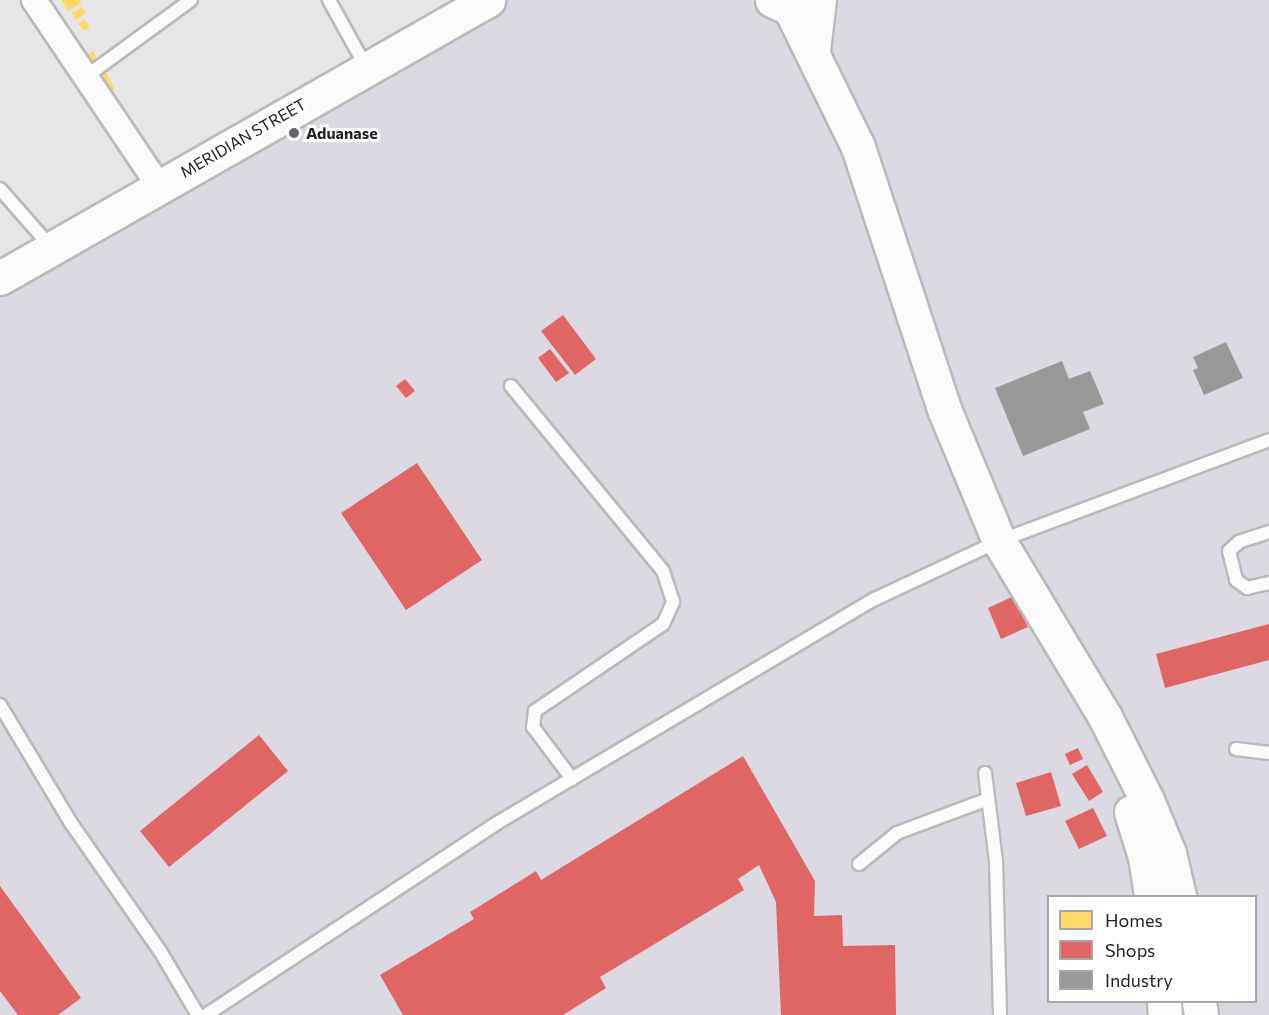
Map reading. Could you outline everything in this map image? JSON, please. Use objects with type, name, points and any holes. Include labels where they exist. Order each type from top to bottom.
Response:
[{"type":"street","points":[[34,0],[88,75],[159,186]]},
{"type":"street","name":"MERIDIAN STREET","points":[[0,278],[488,0]]},
{"type":"street","points":[[792,2],[858,147],[945,409],[999,541],[1105,717],[1164,842],[1178,895]]},
{"type":"street","points":[[1105,717],[1145,857],[1151,895]]},
{"type":"lane","points":[[88,75],[191,0]]},
{"type":"lane","points":[[329,0],[366,68]]},
{"type":"lane","points":[[0,189],[52,248]]},
{"type":"lane","points":[[511,386],[663,571],[673,602],[663,624],[535,711],[533,727],[572,779]]},
{"type":"lane","points":[[206,1015],[497,823],[875,599],[999,541],[1269,440]]},
{"type":"lane","points":[[1269,532],[1239,542],[1229,550],[1236,580],[1247,588],[1269,583]]},
{"type":"lane","points":[[0,705],[71,823],[160,951],[198,1015]]},
{"type":"lane","points":[[1236,750],[1269,753]]},
{"type":"lane","points":[[985,773],[996,861],[1000,1015]]},
{"type":"lane","points":[[859,864],[897,833],[988,799]]},
{"type":"shaded area","points":[[481,0],[1269,0],[1269,1015],[0,1015],[0,286]]},
{"type":"building: Homes","points":[[61,0],[80,0],[82,2],[68,11]]},
{"type":"building: Homes","points":[[82,7],[86,13],[76,20],[72,13]]},
{"type":"building: Homes","points":[[84,19],[90,27],[84,31],[78,23]]},
{"type":"building: Homes","points":[[93,51],[97,60],[89,64],[85,56]]},
{"type":"building: Homes","points":[[103,67],[115,90],[104,95],[93,73]]},
{"type":"building: Shops","points":[[563,315],[596,359],[575,375],[541,331]]},
{"type":"building: Shops","points":[[550,349],[569,373],[556,382],[538,358]]},
{"type":"building: Shops","points":[[405,379],[415,391],[406,398],[396,386]]},
{"type":"building: Shops","points":[[417,463],[482,560],[406,610],[341,513]]},
{"type":"building: Shops","points":[[1014,596],[1028,627],[1001,639],[988,608]]},
{"type":"building: Shops","points":[[1269,624],[1269,660],[1165,688],[1156,654]]},
{"type":"building: Shops","points":[[259,735],[288,771],[169,867],[140,831]]},
{"type":"building: Shops","points":[[1078,748],[1083,759],[1070,765],[1065,754]]},
{"type":"building: Shops","points":[[743,756],[815,881],[814,916],[842,915],[843,946],[895,945],[896,1015],[781,1015],[776,902],[759,865],[738,879],[744,890],[600,977],[606,988],[563,1015],[403,1015],[380,975],[474,919],[470,912],[536,871],[541,880]]},
{"type":"building: Shops","points":[[1087,765],[1103,792],[1089,801],[1072,774]]},
{"type":"building: Shops","points":[[1051,772],[1061,806],[1026,816],[1016,783]]},
{"type":"building: Shops","points":[[1093,808],[1107,836],[1079,849],[1065,821]]},
{"type":"building: Shops","points":[[0,886],[81,998],[58,1015],[18,1015],[0,991]]},
{"type":"building: Industry","points":[[1226,342],[1243,378],[1204,395],[1193,370],[1198,368],[1193,357]]},
{"type":"building: Industry","points":[[1062,361],[1069,379],[1090,371],[1104,404],[1083,412],[1090,429],[1023,456],[995,388]]},
{"type":"place","name":"Aduanase","points":[[294,133]]}]
